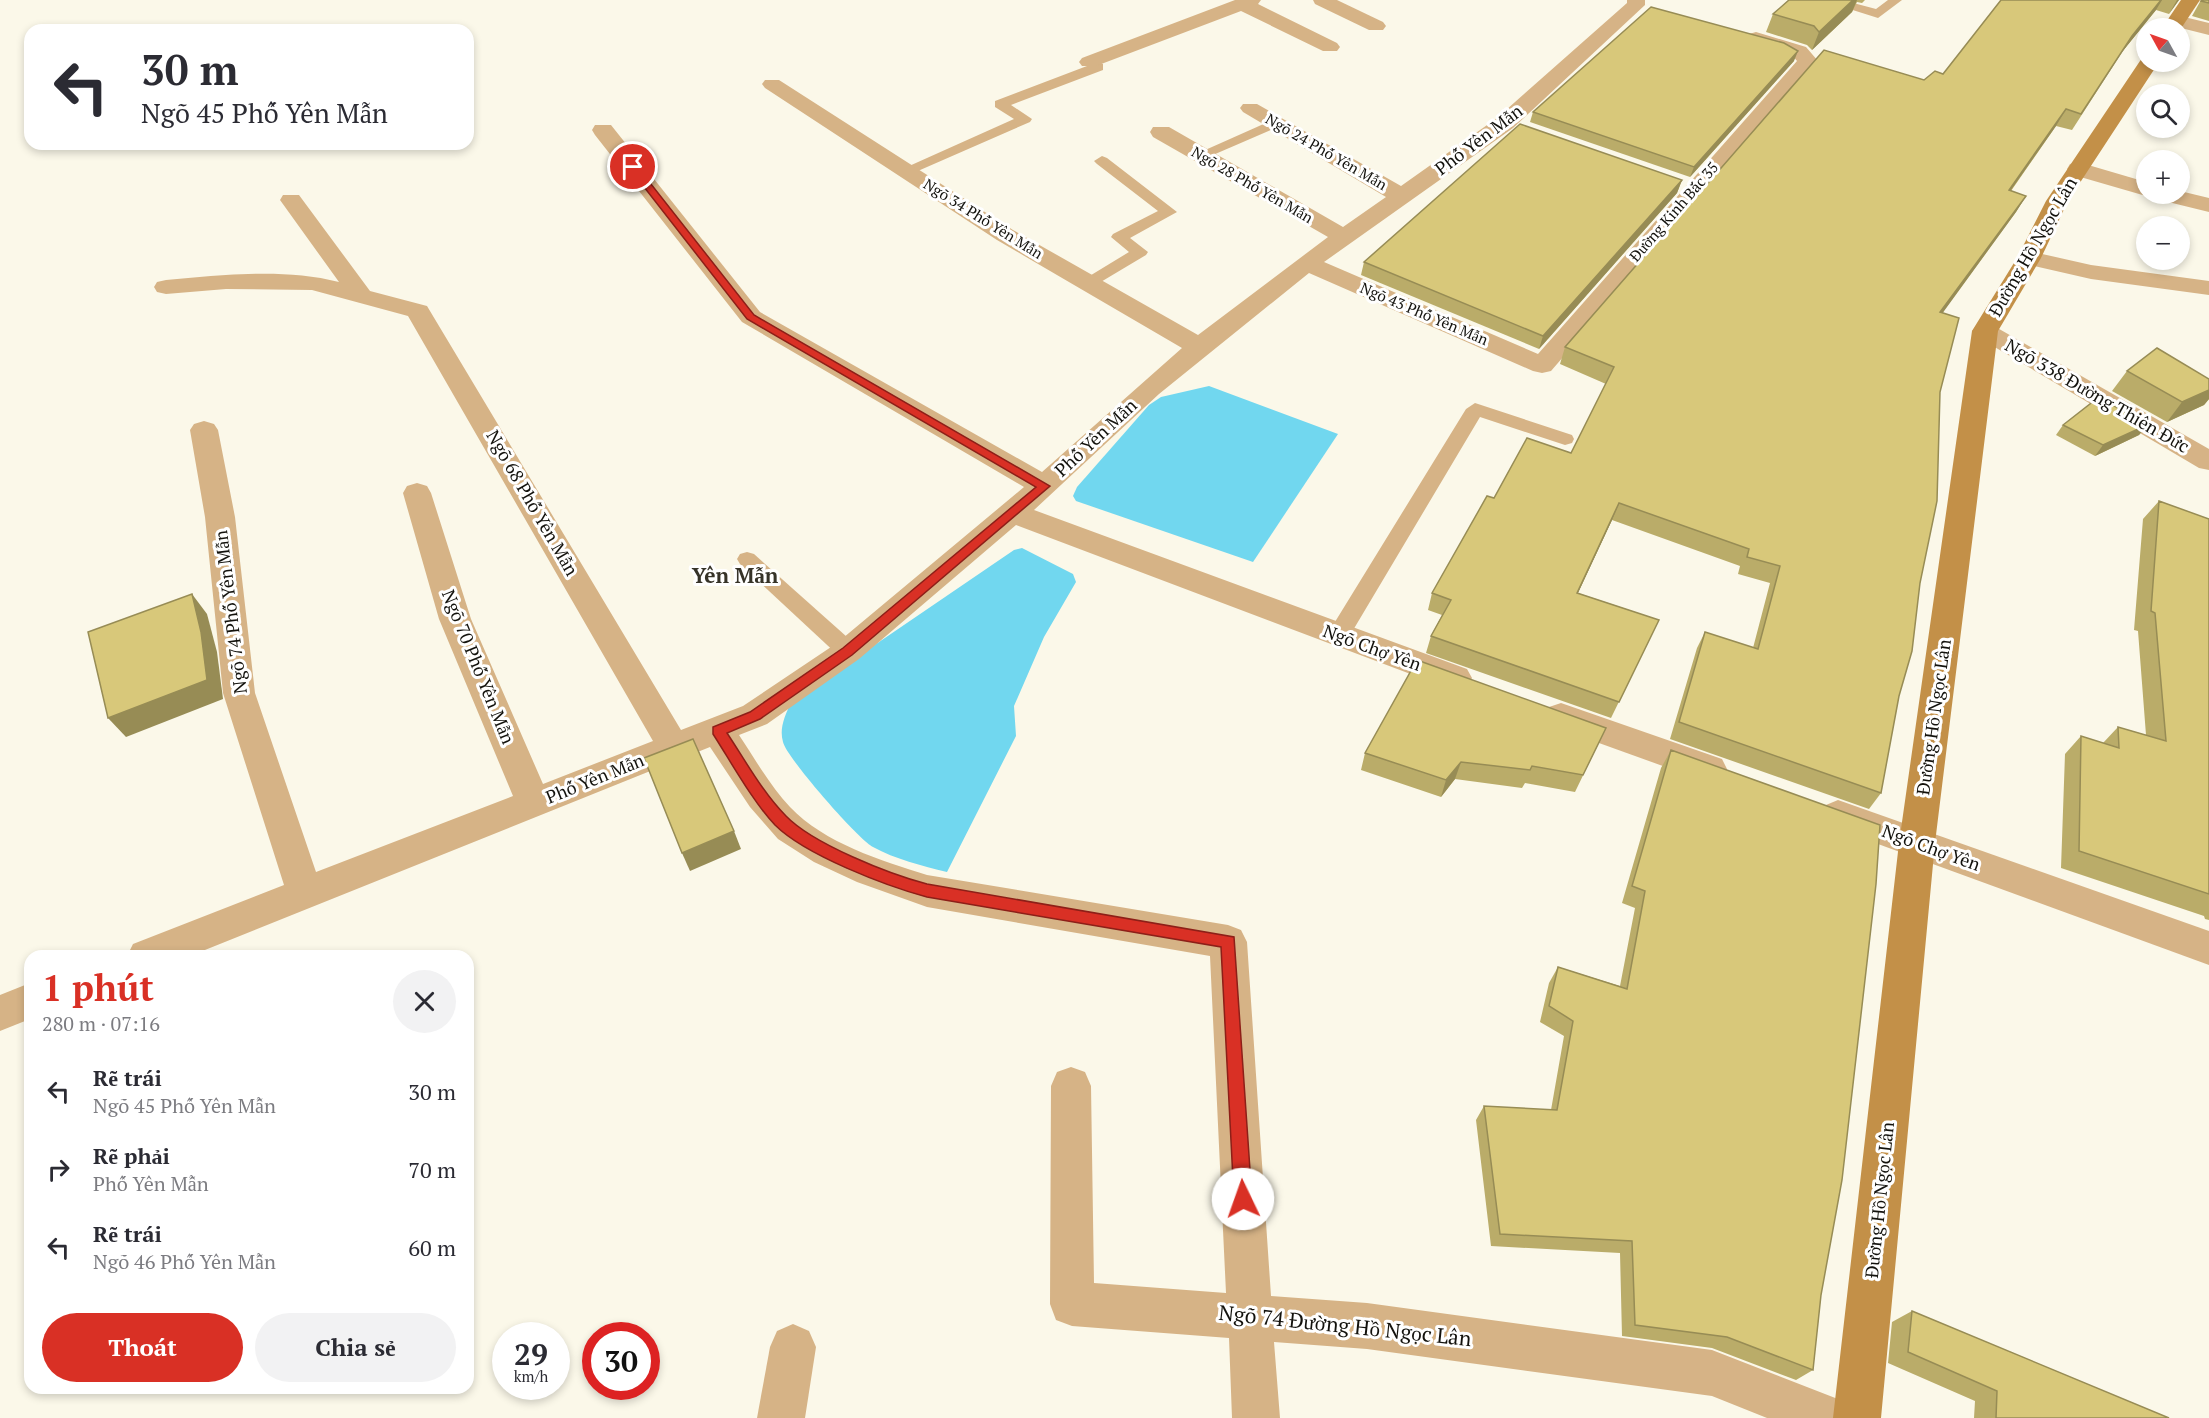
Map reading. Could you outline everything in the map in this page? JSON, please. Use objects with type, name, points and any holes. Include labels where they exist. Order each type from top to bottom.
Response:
[{"type":"street","points":[[1322,0],[1376,26]]},
{"type":"street","points":[[2178,18],[2191,0]]},
{"type":"street","points":[[1089,62],[1247,2],[1330,47]]},
{"type":"street","name":"Phố Yên Mẫn","points":[[161,950],[755,715],[848,651],[1044,486],[1199,346],[1307,263],[1401,196],[1516,127],[1644,5]]},
{"type":"street","points":[[2190,27],[2209,29]]},
{"type":"street","name":"Đường Kinh Bắc 35","points":[[1542,364],[1808,61],[1799,51],[1734,32]]},
{"type":"street","name":"Đường Hồ Ngọc Lân","points":[[1857,1418],[1917,843],[1985,332],[2029,258],[2057,201],[2142,72]]},
{"type":"street","name":"Ngõ 34 Phố Yên Mẫn","points":[[772,84],[1005,235],[1199,346]]},
{"type":"street","name":"Ngõ 24 Phố Yên Mẫn","points":[[1250,108],[1401,196]]},
{"type":"street","points":[[603,130],[751,317],[1044,486]]},
{"type":"street","name":"Ngõ 28 Phố Yên Mẫn","points":[[1161,132],[1344,237]]},
{"type":"street","points":[[2078,169],[2136,186]]},
{"type":"street","points":[[1672,181],[1694,189]]},
{"type":"street","points":[[291,200],[361,295]]},
{"type":"street","points":[[2190,200],[2209,205]]},
{"type":"street","points":[[2029,258],[2091,272],[2209,288]]},
{"type":"street","name":"Ngõ 43 Phố Yên Mẫn","points":[[1307,263],[1542,364]]},
{"type":"street","name":"Ngõ 68 Phố Yên Mẫn","points":[[166,287],[226,282],[313,283],[418,311],[428,324],[674,747]]},
{"type":"street","name":"Ngõ 338 Đường Thiên Đức","points":[[1985,332],[2209,460]]},
{"type":"street","name":"Ngõ 74 Phố Yên Mẫn","points":[[204,430],[220,517],[239,693],[305,893]]},
{"type":"street","name":"Ngõ 70 Phố Yên Mẫn","points":[[417,494],[455,619],[534,803]]},
{"type":"street","name":"Ngõ Chợ Yên","points":[[1011,512],[1338,636],[1489,690]]},
{"type":"street","points":[[1534,706],[1737,779]]},
{"type":"street","points":[[718,731],[778,819],[795,834],[889,880],[927,891],[1228,942],[1256,1418]]},
{"type":"street","name":"Ngõ Chợ Yên","points":[[1805,803],[2209,948]]},
{"type":"street","points":[[0,1013],[24,1003]]},
{"type":"street","name":"Ngõ 74 Đường Hồ Ngọc Lân","points":[[1071,1086],[1072,1304],[1250,1316],[1500,1342],[1712,1373],[1826,1418]]},
{"type":"street","points":[[781,1418],[792,1347]]},
{"type":"lane","points":[[1827,0],[1878,14],[1896,0]]},
{"type":"lane","points":[[906,171],[1025,119],[1000,104],[1098,67],[1089,62]]},
{"type":"lane","points":[[1201,155],[1275,123]]},
{"type":"lane","points":[[1089,284],[1140,252],[1119,237],[1169,212],[1102,161]]},
{"type":"lane","points":[[1338,636],[1475,409],[1565,439]]},
{"type":"lane","points":[[747,559],[848,651]]},
{"type":"water","points":[[1209,386],[1338,434],[1253,562],[1076,501],[1073,496],[1077,487],[1149,405],[1161,397]]},
{"type":"water","points":[[1022,548],[1073,574],[1076,582],[1044,637],[1014,706],[1016,736],[947,872],[909,862],[881,851],[865,841],[839,814],[796,764],[787,750],[782,732],[783,722],[791,702],[1014,550]]},
{"type":"building","points":[[1789,0],[1853,0],[1819,32],[1814,26],[1773,14]]},
{"type":"building","points":[[2001,0],[2161,0],[2146,18],[2136,18],[2136,31],[2081,114],[2066,109],[2009,190],[2026,196],[1940,312],[1959,318],[1940,392],[1937,501],[1920,583],[1912,651],[1899,696],[1881,793],[1679,722],[1705,632],[1758,649],[1780,566],[1747,557],[1749,549],[1619,503],[1577,593],[1659,620],[1619,702],[1431,636],[1451,600],[1432,593],[1487,496],[1494,498],[1527,438],[1571,453],[1614,367],[1565,347],[1824,50],[1924,80],[1935,71],[1943,74]]},
{"type":"building","points":[[1651,7],[1784,43],[1798,51],[1694,167],[1533,112]]},
{"type":"building","points":[[1520,124],[1682,180],[1543,336],[1364,262]]},
{"type":"building","points":[[2157,348],[2209,379],[2209,390],[2182,402],[2127,371]]},
{"type":"building","points":[[2099,397],[2147,425],[2103,445],[2063,425]]},
{"type":"building","points":[[2159,501],[2209,519],[2209,894],[2079,851],[2081,736],[2119,748],[2118,727],[2166,741],[2155,613],[2151,611]]},
{"type":"building","points":[[192,594],[201,632],[207,680],[108,718],[88,632]]},
{"type":"building","points":[[1417,660],[1606,728],[1583,775],[1532,766],[1530,770],[1461,762],[1446,780],[1365,753]]},
{"type":"building","points":[[693,739],[734,831],[682,853],[644,758]]},
{"type":"building","points":[[1671,750],[1880,825],[1876,884],[1842,1180],[1821,1295],[1813,1370],[1727,1337],[1635,1325],[1632,1241],[1500,1234],[1484,1106],[1557,1110],[1573,1021],[1549,1006],[1558,967],[1627,989],[1645,891],[1632,886]]},
{"type":"building","points":[[1912,1311],[2169,1418],[1996,1418],[1997,1391],[1908,1352]]},
{"type":"district","name":"Yên Mẫn","points":[[735,576]]},
{"type":"route","points":[[633,167],[751,317],[1044,486],[848,651],[755,715],[718,731],[778,819],[795,834],[889,880],[927,891],[1228,942],[1243,1199]]}]
